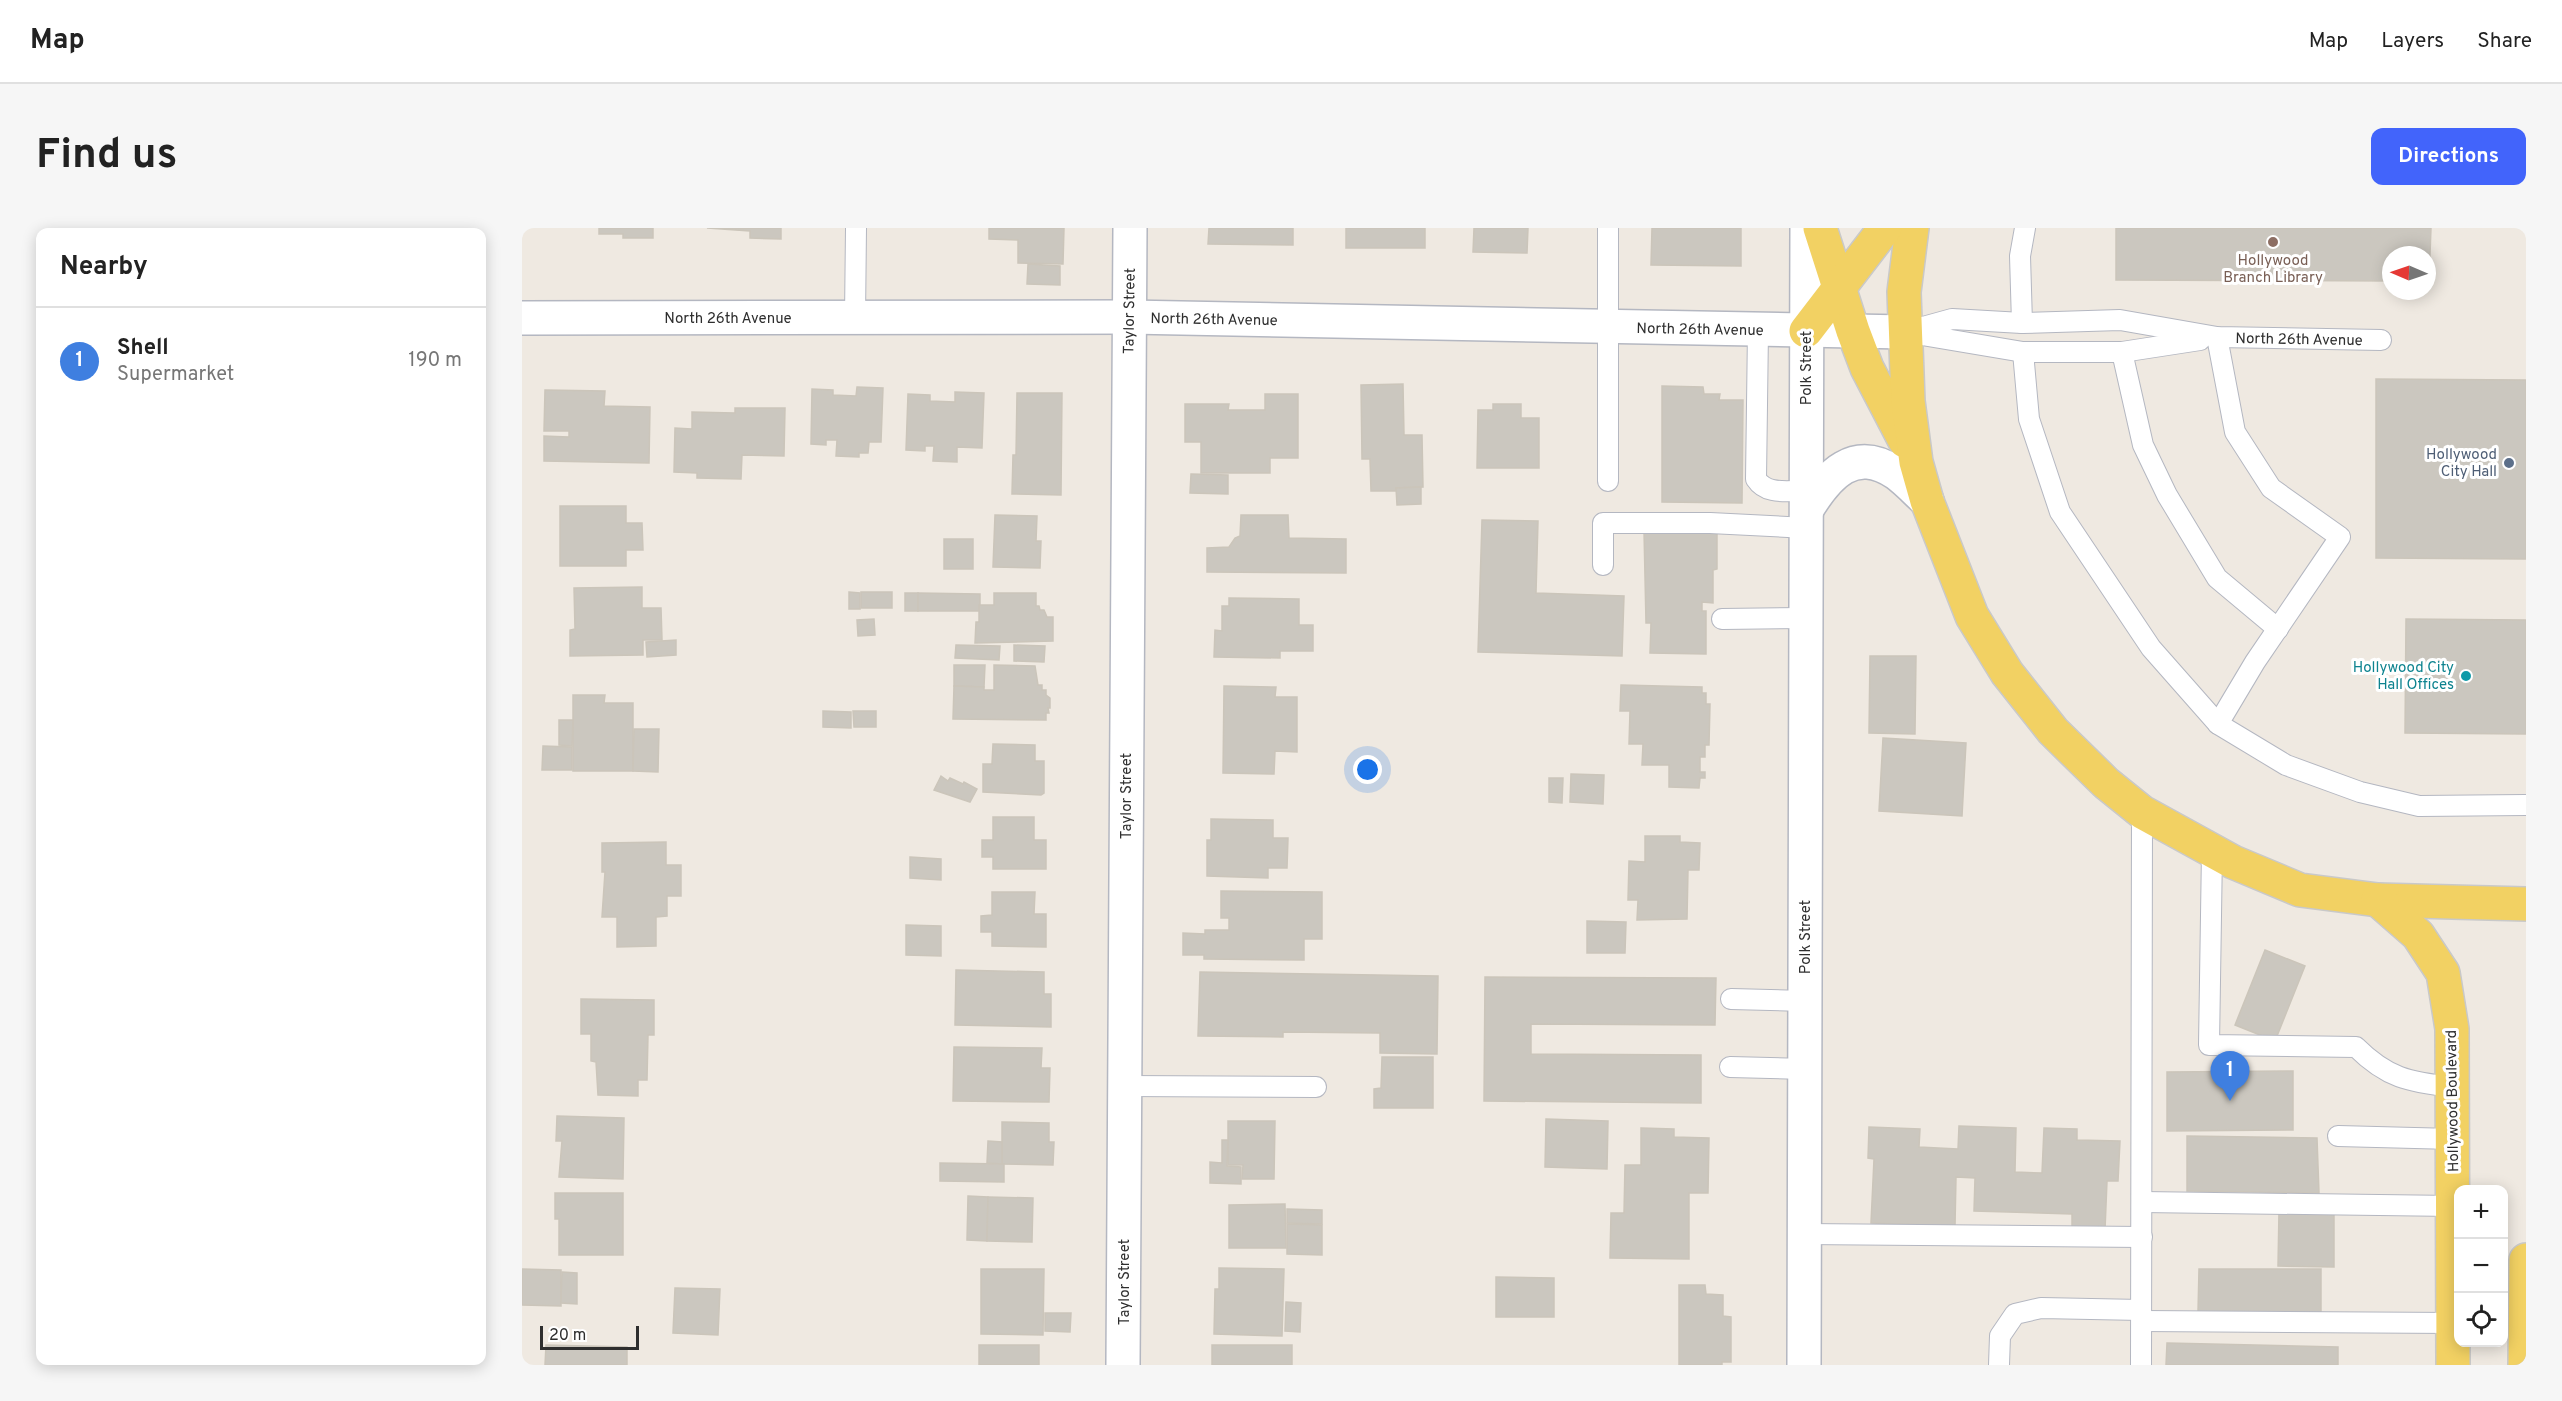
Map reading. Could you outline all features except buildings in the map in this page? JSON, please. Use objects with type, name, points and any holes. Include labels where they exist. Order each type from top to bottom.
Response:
[{"type":"main road","points":[[1820,228],[1867,368],[1916,462]]},
{"type":"main road","points":[[1806,331],[1885,228]]},
{"type":"main road","points":[[1912,228],[1904,292],[1908,401],[1916,462],[1927,501],[1972,616],[2007,673],[2053,731],[2106,783],[2142,812],[2212,851],[2300,890],[2378,900],[2526,904]]},
{"type":"main road","name":"Hollywood Boulevard","points":[[2378,900],[2418,934],[2443,973],[2452,1029],[2454,1341]]},
{"type":"main road","points":[[2525,1365],[2526,1260]]},
{"type":"main road","points":[[2458,1347],[2470,1365]]},
{"type":"street","name":"Taylor Street","points":[[1124,1365],[1130,228]]},
{"type":"street","name":"Polk Street","points":[[1804,1365],[1807,228]]},
{"type":"street","name":"North 26th Avenue","points":[[522,318],[1129,318],[1905,332]]},
{"type":"street","points":[[1807,509],[1823,482],[1836,470],[1851,464],[1874,463],[1896,473],[1927,501]]},
{"type":"lane","points":[[855,318],[856,228]]},
{"type":"lane","points":[[1608,228],[1608,481]]},
{"type":"lane","points":[[2022,323],[2020,256],[2025,228]]},
{"type":"lane","name":"North 26th Avenue","points":[[1905,332],[1952,320],[2022,323],[2120,320],[2217,337],[2381,340]]},
{"type":"lane","points":[[1758,330],[1756,479],[1761,487],[1807,509]]},
{"type":"lane","name":"North 26th Avenue","points":[[1905,332],[2023,352],[2122,352],[2217,337]]},
{"type":"lane","points":[[2217,337],[2235,432],[2271,488],[2340,537],[2255,662],[2218,724]]},
{"type":"lane","points":[[2023,352],[2029,419],[2060,512],[2151,648],[2218,724],[2286,765],[2360,792],[2419,806],[2526,805]]},
{"type":"lane","points":[[2122,352],[2143,445],[2167,495],[2217,578],[2278,629]]},
{"type":"lane","points":[[1603,565],[1603,523],[1710,523],[1807,509]]},
{"type":"lane","points":[[1722,619],[1807,618]]},
{"type":"lane","points":[[2141,1365],[2142,812]]},
{"type":"lane","points":[[2212,851],[2209,1045],[2356,1047],[2374,1065],[2397,1076],[2427,1084],[2452,1087]]},
{"type":"lane","points":[[1731,999],[1805,1001]]},
{"type":"lane","points":[[1730,1067],[1805,1069]]},
{"type":"lane","points":[[1125,1086],[1316,1087]]},
{"type":"lane","points":[[2338,1136],[2453,1139]]},
{"type":"lane","points":[[2142,1202],[2453,1206]]},
{"type":"lane","points":[[1804,1234],[2142,1237]]},
{"type":"lane","points":[[1999,1365],[2000,1336],[2015,1314],[2041,1308],[2454,1341]]},
{"type":"place","name":"Hollywood Branch Library","points":[[2273,242]]},
{"type":"place","name":"Hollywood City Hall","points":[[2509,463]]},
{"type":"place","name":"Hollywood City Hall Offices","points":[[2466,676]]},
{"type":"place","name":"Shell","points":[[2230,1101]]}]
